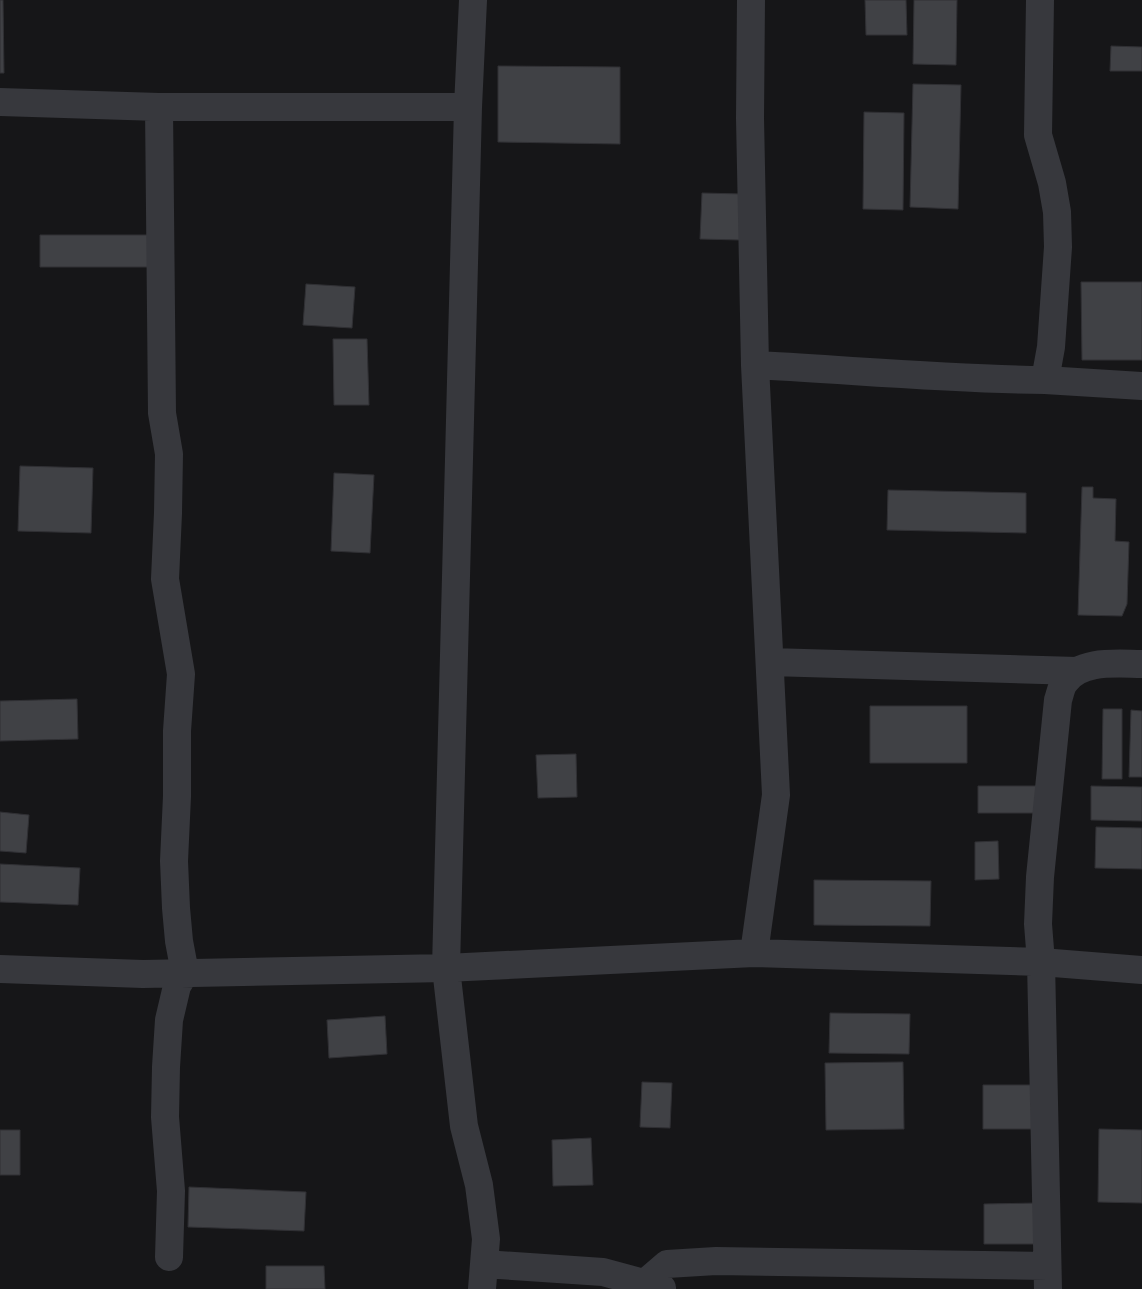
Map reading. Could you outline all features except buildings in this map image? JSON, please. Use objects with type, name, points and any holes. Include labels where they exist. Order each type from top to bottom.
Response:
[{"type":"street","points":[[473,0],[468,108],[446,968],[464,1126],[479,1186],[486,1239],[483,1277],[603,1272],[655,1286],[667,1264],[716,1261],[1048,1277],[1041,962],[1038,924],[1040,876],[1058,700],[1064,682],[1077,671],[1097,664],[1142,664]]},
{"type":"street","points":[[751,0],[750,118],[755,365],[776,795],[754,953]]},
{"type":"street","points":[[1040,0],[1038,135],[1052,183],[1057,212],[1058,247],[1051,347],[1045,380]]},
{"type":"street","points":[[0,102],[159,107],[468,108]]},
{"type":"street","points":[[159,107],[162,413],[169,454],[165,579],[181,674],[177,731],[174,861],[179,941],[185,973],[177,986],[169,1020],[166,1067],[166,1117],[171,1191],[169,1257]]},
{"type":"street","points":[[755,365],[898,375],[1045,380],[1142,386]]},
{"type":"street","points":[[770,662],[1077,671]]},
{"type":"street","points":[[0,969],[143,974],[446,968],[754,953],[1041,962],[1142,970]]}]
